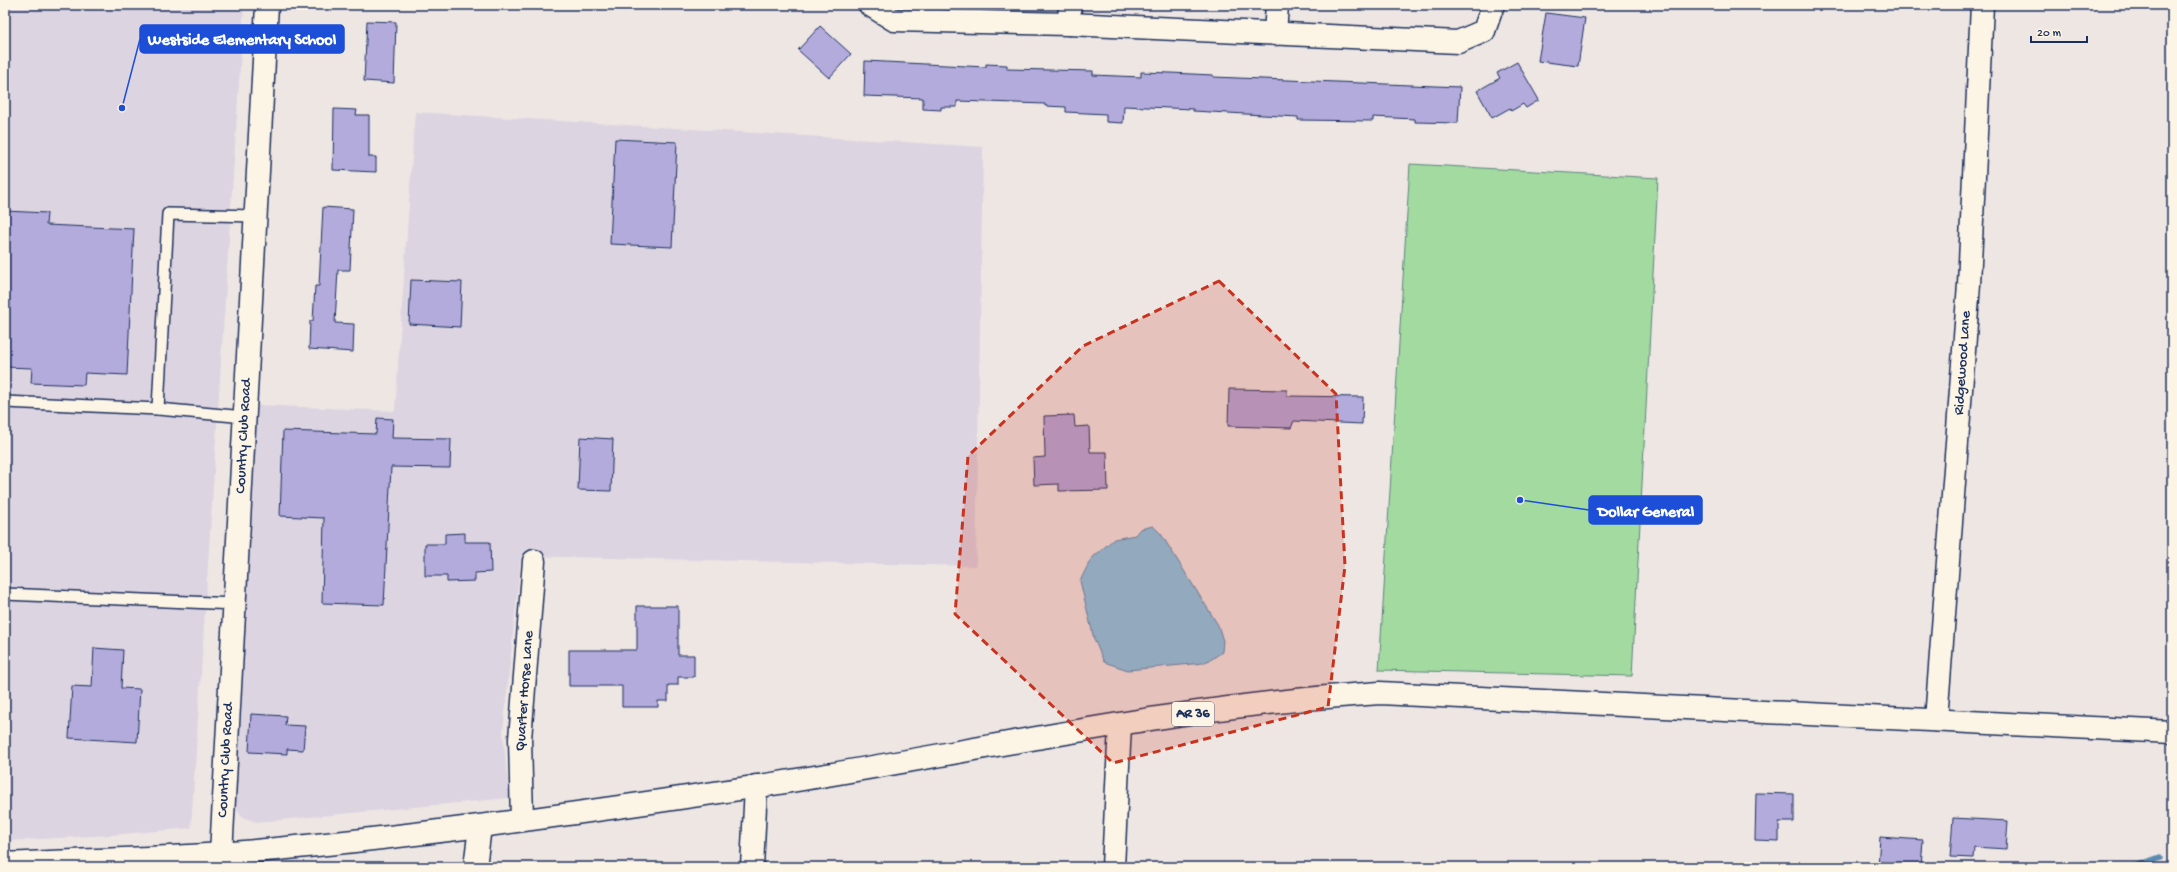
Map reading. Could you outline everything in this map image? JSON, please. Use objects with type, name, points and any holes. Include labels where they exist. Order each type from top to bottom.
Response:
[{"type":"street","name":"Country Club Road","points":[[221,860],[267,5]]},
{"type":"street","points":[[870,5],[894,20],[1069,15],[1275,34],[1458,42],[1484,31],[1493,5]]},
{"type":"street","points":[[1275,34],[1277,5]]},
{"type":"street","name":"Ridgewood Lane","points":[[1936,720],[1969,284],[1982,5]]},
{"type":"street","name":"Quarter Horse Lane","points":[[522,820],[520,739],[534,561]]},
{"type":"street","name":"AR 36","points":[[5,864],[221,860],[480,826],[756,786],[1120,725],[1308,698],[1380,693],[2172,732]]},
{"type":"street","points":[[1113,867],[1120,725]]},
{"type":"street","points":[[752,867],[756,786]]},
{"type":"street","points":[[475,867],[480,826]]},
{"type":"lane","points":[[158,409],[168,214],[256,216]]},
{"type":"lane","points":[[5,402],[158,409],[245,417]]},
{"type":"lane","points":[[5,594],[235,604]]},
{"type":"highlighted area","points":[[1219,281],[1336,394],[1345,566],[1328,707],[1113,763],[955,614],[968,456],[1083,346]]},
{"type":"shaded area","points":[[5,5],[244,5],[191,828],[111,835],[5,841]]},
{"type":"shaded area","points":[[415,112],[983,147],[976,566],[521,556],[503,731],[509,798],[257,822],[242,817],[236,809],[234,798],[254,405],[395,411]]},
{"type":"green space","points":[[1410,164],[1658,178],[1632,676],[1379,670]]},
{"type":"water","points":[[1153,526],[1161,534],[1218,625],[1223,641],[1222,652],[1203,663],[1128,670],[1104,662],[1094,639],[1080,581],[1091,559],[1114,539],[1135,535],[1140,529]]},
{"type":"building","points":[[1546,13],[1585,18],[1578,66],[1538,61]]},
{"type":"building","points":[[367,21],[396,22],[394,83],[364,81]]},
{"type":"building","points":[[820,26],[851,54],[829,78],[798,50]]},
{"type":"building","points":[[865,61],[986,67],[986,64],[1007,65],[1007,69],[1093,71],[1093,75],[1141,77],[1141,72],[1213,75],[1213,77],[1460,87],[1458,123],[1415,122],[1415,119],[1373,117],[1373,121],[1298,120],[1298,117],[1193,111],[1193,109],[1124,106],[1123,123],[1106,122],[1106,114],[1066,112],[1066,107],[1045,106],[1045,104],[957,101],[957,107],[941,107],[941,110],[923,109],[923,98],[864,96]]},
{"type":"building","points":[[1517,62],[1539,100],[1526,108],[1523,104],[1511,111],[1510,108],[1492,118],[1477,91],[1500,78],[1497,73]]},
{"type":"building","points":[[334,109],[357,110],[356,115],[369,115],[369,157],[376,157],[376,172],[333,170]]},
{"type":"building","points":[[615,139],[677,142],[672,247],[610,244]]},
{"type":"building","points":[[323,207],[353,209],[350,270],[338,270],[335,323],[354,324],[353,352],[309,349],[310,321],[313,321],[315,286],[319,286]]},
{"type":"building","points":[[5,211],[47,213],[46,225],[134,229],[127,375],[85,373],[84,385],[31,383],[32,368],[5,367]]},
{"type":"building","points":[[411,280],[462,282],[460,327],[409,324]]},
{"type":"building","points":[[1229,389],[1287,390],[1287,396],[1363,397],[1362,424],[1294,421],[1291,428],[1228,426]]},
{"type":"building","points":[[1074,415],[1075,427],[1089,426],[1090,452],[1107,452],[1108,490],[1059,491],[1059,484],[1034,485],[1033,458],[1045,457],[1044,416]]},
{"type":"building","points":[[377,418],[393,419],[392,438],[451,439],[450,468],[391,467],[384,605],[322,603],[324,518],[280,516],[283,431],[376,434]]},
{"type":"building","points":[[580,437],[613,439],[611,491],[578,490]]},
{"type":"building","points":[[465,533],[465,542],[490,542],[491,572],[475,573],[475,581],[447,582],[447,576],[425,576],[425,544],[445,544],[445,534]]},
{"type":"building","points":[[637,606],[678,606],[678,655],[694,655],[694,677],[678,677],[678,685],[668,685],[668,701],[658,701],[658,707],[622,707],[622,686],[569,686],[569,650],[637,650]]},
{"type":"building","points":[[94,648],[123,650],[121,688],[140,689],[137,742],[69,738],[72,686],[92,687]]},
{"type":"building","points":[[251,714],[286,716],[285,725],[305,726],[303,750],[287,749],[287,754],[249,752]]},
{"type":"building","points":[[1756,793],[1794,794],[1794,822],[1779,822],[1779,841],[1755,840]]},
{"type":"building","points":[[1953,818],[2008,821],[2006,849],[1974,847],[1973,858],[1950,857]]},
{"type":"building","points":[[1880,837],[1923,840],[1921,867],[1878,867]]},
{"type":"waterway","points":[[2133,867],[2160,857]]},
{"type":"place","name":"Westside Elementary School","points":[[122,108]]},
{"type":"place","name":"Dollar General","points":[[1520,500]]}]
